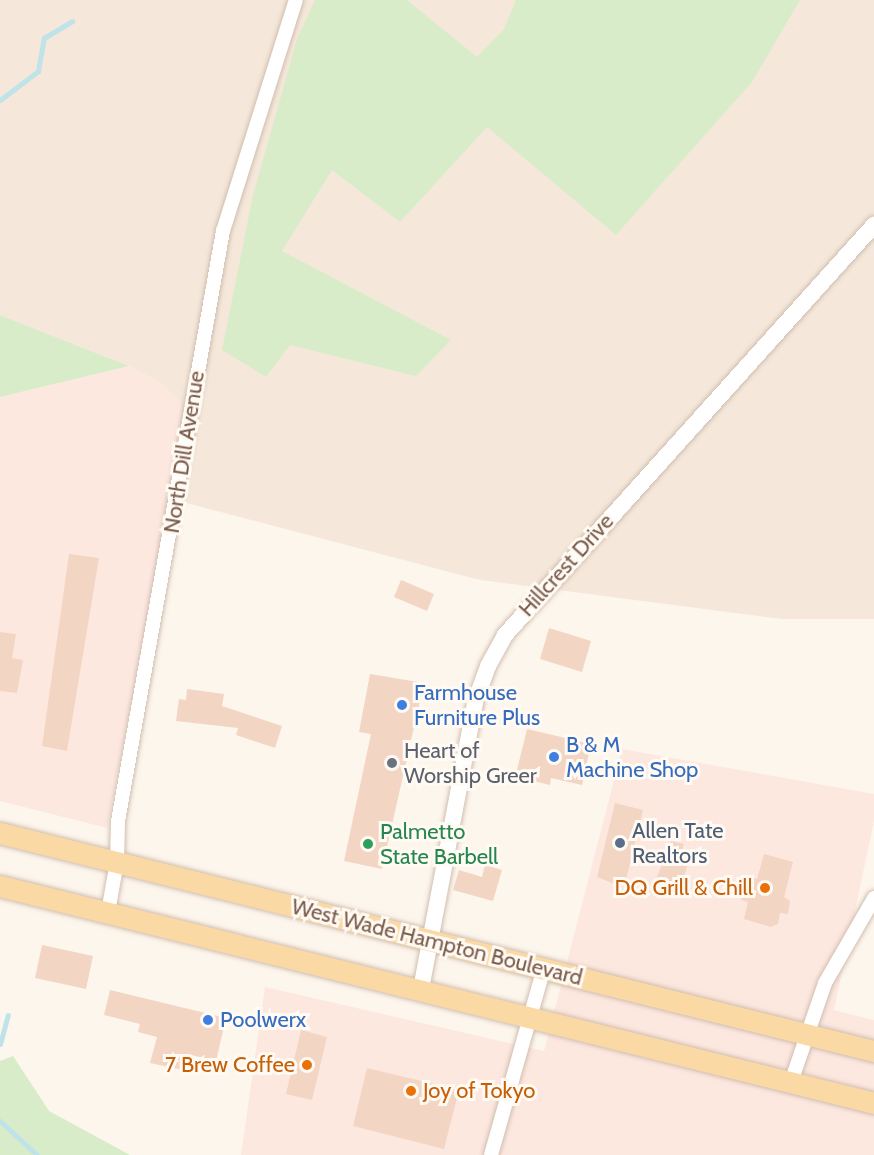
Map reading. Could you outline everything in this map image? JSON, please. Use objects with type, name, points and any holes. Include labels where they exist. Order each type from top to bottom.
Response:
[{"type":"main road","name":"West Wade Hampton Boulevard","points":[[0,833],[874,1051]]},
{"type":"main road","points":[[0,886],[874,1103]]},
{"type":"street","name":"North Dill Avenue","points":[[108,912],[117,862],[118,821],[221,241],[296,0]]},
{"type":"street","name":"Hillcrest Drive","points":[[421,989],[475,702],[505,635],[874,225]]},
{"type":"street","points":[[791,1082],[825,983],[874,898]]},
{"type":"street","points":[[491,1155],[544,968]]},
{"type":"shaded area","points":[[0,0],[874,0],[874,619],[782,619],[480,580],[171,499],[160,383],[129,366],[0,315]]},
{"type":"shaded area","points":[[129,366],[160,383],[182,402],[171,499],[107,828],[0,801],[0,397]]},
{"type":"shaded area","points":[[622,749],[874,794],[874,821],[834,1010],[874,1020],[874,1155],[241,1155],[265,987],[544,1051]]},
{"type":"green space","points":[[315,0],[407,0],[477,57],[504,29],[516,0],[800,0],[752,82],[616,235],[487,127],[400,222],[332,170],[282,251],[451,340],[416,376],[290,345],[266,377],[222,350],[253,195],[297,39]]},
{"type":"green space","points":[[0,315],[129,366],[0,397]]},
{"type":"green space","points":[[13,1056],[49,1111],[130,1155],[0,1155],[0,1061]]},
{"type":"building","points":[[69,554],[99,558],[67,751],[42,746]]},
{"type":"building","points":[[401,580],[434,594],[427,611],[394,597]]},
{"type":"building","points":[[549,628],[591,641],[582,672],[540,659]]},
{"type":"building","points":[[0,632],[16,634],[12,658],[23,660],[17,693],[0,691]]},
{"type":"building","points":[[370,674],[424,683],[382,869],[344,861],[371,734],[359,732]]},
{"type":"building","points":[[187,689],[224,694],[222,706],[282,726],[275,748],[236,735],[238,728],[176,721],[179,699],[186,700]]},
{"type":"building","name":"B & M Machine Shop","points":[[527,729],[591,744],[582,785],[551,778],[550,785],[533,781],[535,774],[517,770]]},
{"type":"building","name":"Allen Tate Realtors","points":[[615,803],[643,810],[625,884],[617,885],[597,877]]},
{"type":"building","points":[[671,841],[684,844],[679,860],[688,863],[679,895],[653,887]]},
{"type":"building","name":"DQ Grill & Chill","points":[[764,854],[793,862],[784,897],[790,901],[788,914],[780,913],[778,924],[771,927],[744,919],[748,902],[741,900],[748,877],[757,879]]},
{"type":"building","points":[[485,865],[502,870],[493,901],[453,890],[459,870],[482,877]]},
{"type":"building","points":[[42,945],[93,956],[86,989],[35,978]]},
{"type":"building","points":[[110,990],[226,1018],[216,1061],[187,1054],[183,1070],[150,1063],[157,1037],[138,1032],[140,1024],[104,1015]]},
{"type":"building","name":"7 Brew Coffee","points":[[301,1030],[327,1037],[312,1100],[286,1094]]},
{"type":"building","points":[[367,1068],[459,1090],[444,1149],[353,1126]]},
{"type":"waterway","points":[[0,100],[38,71],[44,38],[72,21]]},
{"type":"waterway","points":[[0,1044],[8,1015]]},
{"type":"waterway","points":[[0,1121],[37,1155]]},
{"type":"place","name":"Farmhouse Furniture Plus","points":[[402,705]]},
{"type":"place","name":"B & M Machine Shop","points":[[554,757]]},
{"type":"place","name":"Heart of Worship Greer","points":[[392,763]]},
{"type":"place","name":"Allen Tate Realtors","points":[[620,843]]},
{"type":"place","name":"Palmetto State Barbell","points":[[368,844]]},
{"type":"place","name":"DQ Grill & Chill","points":[[765,888]]},
{"type":"place","name":"Poolwerx","points":[[208,1020]]},
{"type":"place","name":"7 Brew Coffee","points":[[307,1065]]},
{"type":"place","name":"Joy of Tokyo","points":[[411,1091]]}]
